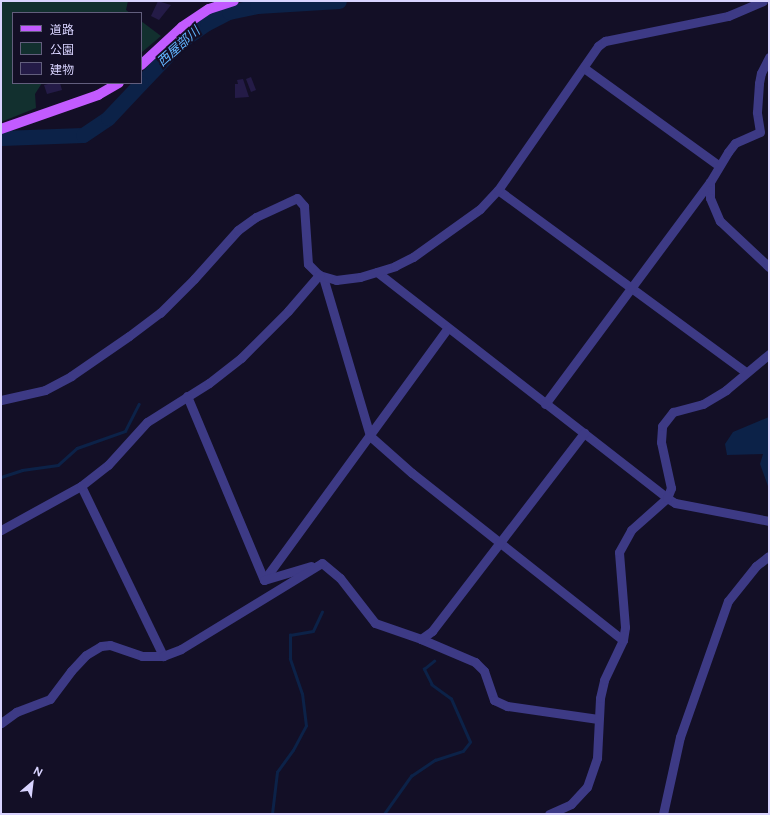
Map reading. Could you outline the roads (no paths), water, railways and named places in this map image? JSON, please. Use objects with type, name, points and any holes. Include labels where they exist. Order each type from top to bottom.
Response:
[{"type":"main road","points":[[142,64],[182,27],[209,9],[234,1]]},
{"type":"main road","points":[[1,129],[98,95],[117,84]]},
{"type":"street","points":[[1,400],[45,390],[71,376],[160,313],[194,279],[238,230],[256,217],[297,198],[304,206],[308,264],[321,276],[336,280],[377,272],[413,257],[480,209],[498,190],[598,46],[605,41],[728,16],[763,1]]},
{"type":"street","points":[[545,404],[710,182],[718,165],[736,144],[760,132],[757,112],[760,73],[769,57]]},
{"type":"street","points":[[584,68],[718,165]]},
{"type":"street","points":[[710,182],[710,198],[720,221],[769,267]]},
{"type":"street","points":[[498,190],[746,372]]},
{"type":"street","points":[[377,272],[667,498],[675,502],[769,521]]},
{"type":"street","points":[[1,530],[81,486],[108,465],[147,422],[187,396],[240,358],[321,276]]},
{"type":"street","points":[[321,276],[370,436],[412,473],[501,541],[623,640]]},
{"type":"street","points":[[264,580],[448,328]]},
{"type":"street","points":[[549,814],[570,804],[587,787],[597,758],[598,719],[604,680],[623,640],[625,627],[619,552],[631,530],[667,498],[670,481],[661,442],[662,426],[667,416],[690,406],[703,404],[726,390],[769,354]]},
{"type":"street","points":[[187,396],[264,580]]},
{"type":"street","points":[[421,639],[432,631],[584,433]]},
{"type":"street","points":[[81,486],[163,656]]},
{"type":"street","points":[[663,814],[680,737],[725,607],[738,586],[769,556]]},
{"type":"street","points":[[264,580],[322,563]]},
{"type":"street","points":[[1,723],[16,712],[50,698],[76,666],[101,646],[110,645],[142,656],[163,656],[181,649],[322,563]]},
{"type":"street","points":[[322,563],[340,578],[375,623],[421,639],[475,662],[484,671],[494,700],[508,706],[598,719]]},
{"type":"water","points":[[769,417],[769,489],[760,464],[763,454],[727,455],[725,444],[733,432]]},
{"type":"waterway","name":"西屋部川","points":[[142,82],[181,41],[207,23],[229,12],[257,6],[339,1]]},
{"type":"waterway","name":"西屋部川","points":[[1,138],[83,135],[108,118],[140,84]]},
{"type":"waterway","points":[[1,477],[22,470],[58,465],[77,448],[125,431],[139,404]]},
{"type":"waterway","points":[[272,814],[277,772],[293,750],[306,726],[302,694],[290,659],[290,635],[313,631],[322,612]]},
{"type":"waterway","points":[[384,814],[411,776],[435,760],[463,751],[470,742],[451,699],[432,685],[424,669],[434,661]]}]
